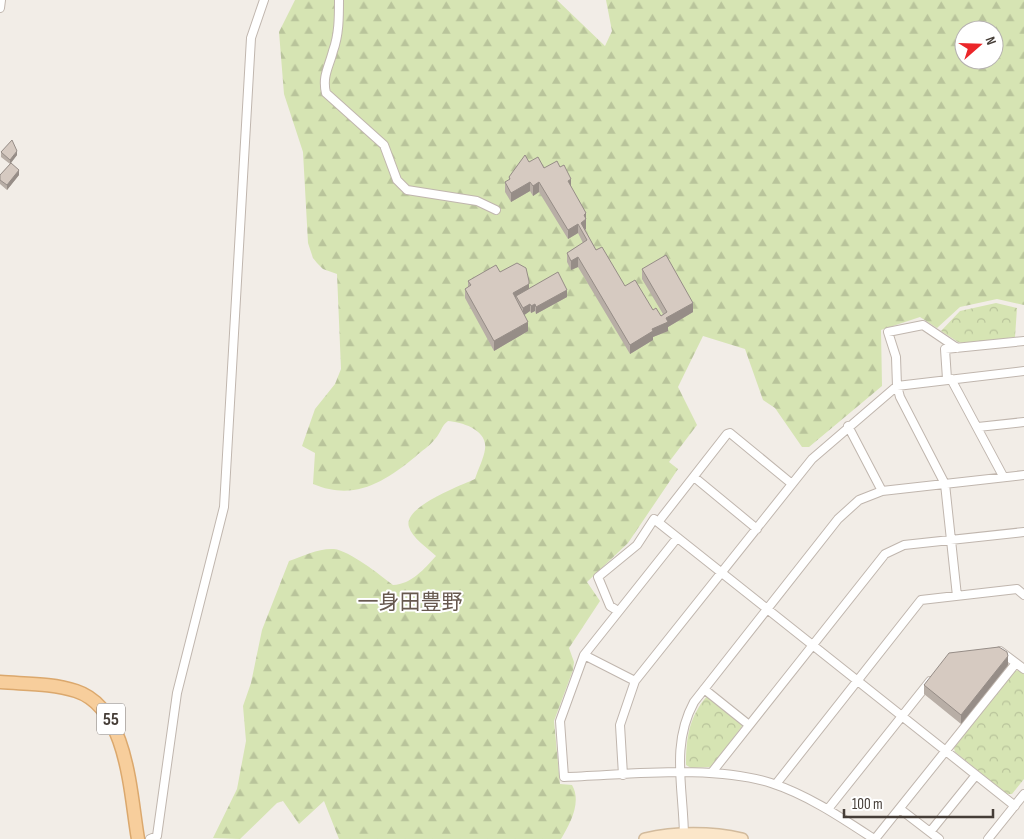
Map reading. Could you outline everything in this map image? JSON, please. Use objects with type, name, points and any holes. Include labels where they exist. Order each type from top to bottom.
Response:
[{"type":"main road","name":"55","points":[[0,682],[67,689],[90,697],[100,704],[108,714],[120,746],[138,839]]},
{"type":"street","points":[[0,0],[0,8]]},
{"type":"street","points":[[150,839],[157,836],[177,693],[224,507],[251,37],[264,0]]},
{"type":"street","points":[[339,0],[339,17],[334,50],[323,82],[326,93],[384,145],[397,180],[407,190],[476,202],[496,210]]},
{"type":"street","points":[[957,348],[922,325],[888,332],[896,357],[897,386],[900,398],[945,484],[957,596]]},
{"type":"street","points":[[1003,476],[978,427],[949,379],[945,349],[1024,341]]},
{"type":"street","points":[[623,775],[620,725],[635,681],[812,459],[848,426],[897,386],[1024,371]]},
{"type":"street","points":[[978,427],[1024,422]]},
{"type":"street","points":[[848,426],[882,491]]},
{"type":"street","points":[[659,521],[727,434],[730,433],[792,484]]},
{"type":"street","points":[[684,837],[680,740],[682,728],[694,702],[838,519],[859,500],[882,491],[1024,475]]},
{"type":"street","points":[[694,476],[756,529]]},
{"type":"street","points":[[618,611],[610,606],[598,577],[637,545],[654,519],[659,521],[677,538],[1015,806]]},
{"type":"street","points":[[713,771],[886,554],[904,545],[1024,532]]},
{"type":"street","points":[[677,538],[584,655],[560,721],[564,777],[713,771],[776,784],[828,809],[875,839],[1016,663]]},
{"type":"street","points":[[776,784],[920,600],[1017,589],[1024,595]]},
{"type":"street","points":[[993,652],[1002,651],[1024,669]]},
{"type":"street","points":[[584,655],[635,681]]},
{"type":"street","points":[[828,809],[936,672]]},
{"type":"street","points":[[704,689],[749,725]]},
{"type":"street","points":[[930,832],[976,775]]},
{"type":"street","points":[[988,839],[1024,794]]},
{"type":"street","points":[[900,809],[939,839]]},
{"type":"street","points":[[650,838],[712,835],[742,839]]},
{"type":"green space","points":[[295,0],[557,0],[605,46],[612,31],[606,0],[1024,0],[1024,305],[997,299],[960,307],[937,328],[920,317],[881,330],[882,386],[809,447],[802,447],[775,408],[763,400],[745,349],[703,336],[678,387],[697,425],[669,462],[678,469],[628,543],[587,582],[600,601],[569,648],[574,662],[573,670],[554,721],[560,784],[572,785],[576,798],[574,813],[561,839],[339,839],[324,801],[299,824],[283,801],[277,803],[240,839],[213,838],[237,789],[246,741],[243,706],[251,683],[262,630],[289,561],[317,551],[334,549],[348,554],[393,585],[412,579],[436,556],[413,535],[409,527],[409,519],[414,512],[434,498],[475,479],[485,449],[485,442],[473,428],[448,421],[428,446],[391,475],[367,487],[342,491],[313,484],[315,453],[302,446],[315,409],[335,384],[341,369],[337,274],[323,269],[317,263],[313,258],[308,243],[303,152],[284,94],[279,32]]},
{"type":"green space","points":[[996,303],[1017,308],[1015,337],[966,344],[958,342],[941,331],[960,311]]},
{"type":"green space","points":[[1020,670],[1024,673],[1024,779],[1012,794],[1007,794],[955,752],[954,748],[1014,671]]},
{"type":"green space","points":[[707,696],[743,725],[711,767],[691,768],[686,765],[690,728],[696,712]]},
{"type":"building","points":[[12,140],[17,151],[10,160],[1,152]]},
{"type":"building","points":[[525,155],[529,162],[538,157],[544,168],[557,161],[560,167],[564,165],[571,179],[568,181],[586,213],[584,215],[586,219],[581,223],[596,250],[602,247],[625,286],[635,280],[653,310],[656,308],[661,316],[667,312],[642,269],[666,255],[693,303],[666,318],[668,322],[652,329],[653,331],[630,345],[578,257],[571,261],[567,253],[587,240],[578,224],[568,230],[539,182],[533,186],[530,182],[511,193],[505,182],[510,179],[509,177]]},
{"type":"building","points":[[11,163],[19,170],[7,185],[0,180],[0,175]]},
{"type":"building","points":[[517,263],[526,268],[529,284],[513,293],[528,322],[494,341],[465,289],[471,285],[468,281],[496,265],[500,272]]},
{"type":"building","points":[[558,272],[567,290],[536,307],[535,304],[531,306],[530,304],[523,308],[516,296]]},
{"type":"building","points":[[999,647],[1007,652],[1008,656],[961,715],[924,685],[949,653]]},
{"type":"district","name":"一身田豊野","points":[[410,602]]}]
